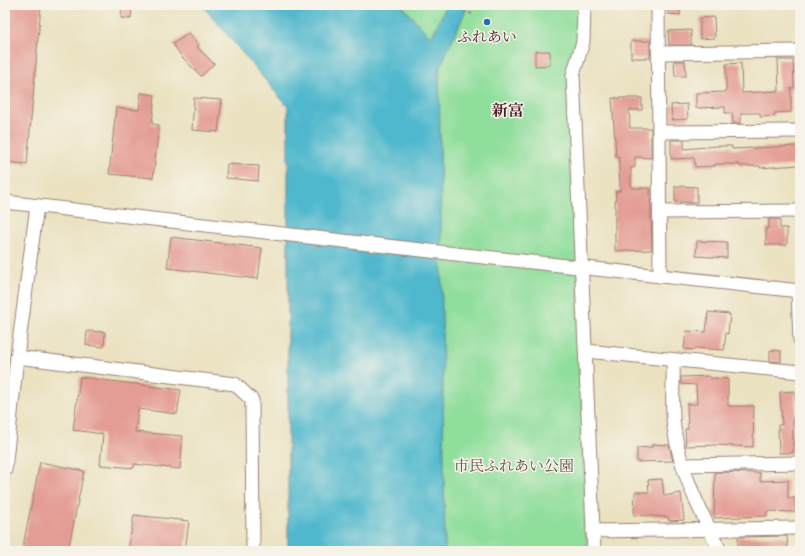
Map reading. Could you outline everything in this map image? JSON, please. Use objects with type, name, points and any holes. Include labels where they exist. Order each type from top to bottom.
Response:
[{"type":"street","points":[[584,5],[583,42],[573,75],[594,551]]},
{"type":"street","points":[[658,5],[660,276]]},
{"type":"street","points":[[659,53],[800,52]]},
{"type":"street","points":[[659,132],[800,131]]},
{"type":"street","points":[[5,202],[456,254],[799,291],[800,340]]},
{"type":"street","points":[[5,470],[17,357],[37,206]]},
{"type":"street","points":[[660,212],[800,211]]},
{"type":"street","points":[[586,351],[673,361],[800,372]]},
{"type":"street","points":[[17,357],[235,384],[252,400],[253,551]]},
{"type":"street","points":[[673,361],[674,428],[693,495],[720,551]]},
{"type":"street","points":[[683,464],[800,462]]},
{"type":"street","points":[[594,531],[800,528]]},
{"type":"path","points":[[453,5],[472,14]]},
{"type":"green space","points":[[402,5],[447,5],[431,39]]},
{"type":"green space","name":"市民ふれあい公園","points":[[468,5],[580,5],[580,42],[571,74],[587,551],[444,551],[439,69]]},
{"type":"water","points":[[202,5],[401,5],[431,38],[447,5],[468,5],[439,69],[445,551],[288,551],[288,107]]},
{"type":"building","points":[[5,5],[41,5],[27,164],[5,162]]},
{"type":"building","points":[[122,5],[132,5],[131,19],[121,18]]},
{"type":"building","points":[[669,5],[680,5],[680,15],[668,14]]},
{"type":"building","points":[[714,17],[715,38],[700,39],[700,18]]},
{"type":"building","points":[[691,30],[691,45],[669,45],[668,31]]},
{"type":"building","points":[[189,33],[199,46],[197,47],[214,64],[201,76],[182,57],[173,44]]},
{"type":"building","points":[[631,41],[650,41],[650,58],[631,58]]},
{"type":"building","points":[[535,51],[550,51],[550,65],[535,66]]},
{"type":"building","points":[[778,60],[793,60],[794,88],[791,88],[791,112],[774,113],[775,116],[760,117],[760,113],[741,113],[741,123],[733,123],[732,113],[725,113],[725,107],[696,108],[696,93],[726,92],[726,64],[741,63],[742,93],[779,91]]},
{"type":"building","points":[[674,61],[685,61],[686,76],[675,76]]},
{"type":"building","points":[[141,93],[155,95],[152,124],[159,125],[153,178],[109,174],[116,108],[139,110]]},
{"type":"building","points":[[194,98],[222,100],[218,132],[192,130]]},
{"type":"building","points":[[612,98],[642,98],[642,110],[629,110],[630,128],[651,128],[651,158],[635,157],[635,167],[631,168],[631,188],[650,188],[652,250],[615,251],[616,191],[620,191],[619,157],[616,157]]},
{"type":"building","points":[[687,104],[688,119],[672,120],[671,105]]},
{"type":"building","points":[[671,140],[684,140],[684,149],[717,146],[732,146],[732,149],[797,146],[798,165],[760,168],[760,166],[739,166],[739,164],[715,164],[715,166],[695,167],[694,158],[671,159]]},
{"type":"building","points":[[227,164],[259,166],[258,181],[226,178]]},
{"type":"building","points":[[675,186],[697,187],[697,203],[675,202]]},
{"type":"building","points":[[769,219],[780,219],[780,228],[787,228],[787,245],[766,245],[766,228],[769,228]]},
{"type":"building","points":[[171,237],[262,248],[258,279],[167,268]]},
{"type":"building","points":[[697,241],[727,242],[727,258],[696,256]]},
{"type":"building","points":[[708,312],[730,314],[728,334],[726,333],[724,350],[695,348],[695,350],[684,349],[686,331],[706,332]]},
{"type":"building","points":[[87,331],[105,332],[104,347],[86,345]]},
{"type":"building","points":[[770,350],[781,351],[781,362],[770,361]]},
{"type":"building","points":[[710,376],[710,378],[728,379],[728,406],[754,406],[753,447],[716,445],[686,446],[685,429],[688,429],[687,404],[697,404],[696,385],[681,384],[681,377]]},
{"type":"building","points":[[80,377],[181,390],[177,414],[138,409],[135,432],[183,436],[180,469],[134,464],[134,468],[100,465],[103,434],[73,430]]},
{"type":"building","points":[[795,391],[796,419],[793,419],[793,453],[779,453],[778,425],[782,425],[780,392]]},
{"type":"building","points":[[652,444],[669,445],[673,461],[637,462],[637,448],[652,447]]},
{"type":"building","points":[[40,462],[84,471],[68,551],[22,551]]},
{"type":"building","points":[[715,472],[760,473],[760,481],[788,480],[788,498],[795,498],[795,512],[767,511],[767,516],[714,518]]},
{"type":"building","points":[[662,479],[664,496],[681,493],[684,520],[669,521],[668,517],[634,515],[635,492],[649,492],[648,480]]},
{"type":"building","points":[[134,515],[189,521],[185,551],[128,551]]},
{"type":"building","points":[[787,536],[788,551],[769,551],[769,549],[738,550],[738,537]]},
{"type":"place","name":"ふれあい","points":[[487,22]]},
{"type":"district","name":"新富","points":[[508,111]]}]
